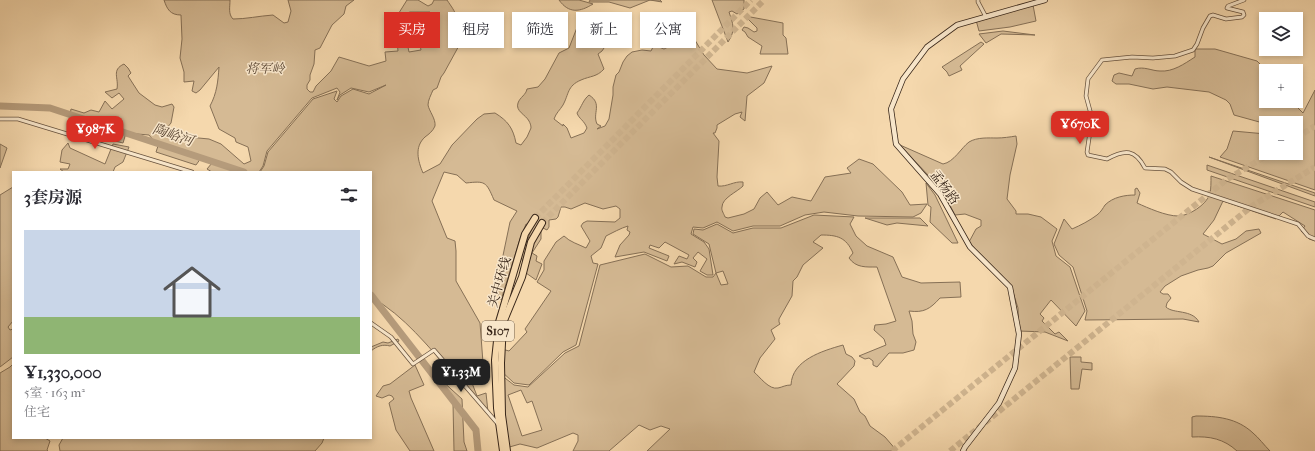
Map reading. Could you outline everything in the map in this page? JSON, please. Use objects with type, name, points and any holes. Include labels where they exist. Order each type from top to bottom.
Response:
[{"type":"highway","name":"关中环线","points":[[503,451],[497,408],[495,360],[499,322],[525,234],[535,218]]},
{"type":"highway","name":"关中环线","points":[[507,451],[502,415],[501,363],[503,323],[522,277],[532,242],[542,222]]},
{"type":"main road","name":"孟杨路","points":[[963,451],[999,403],[1015,368],[1019,334],[1010,287],[970,247],[940,194],[896,144],[891,110],[903,79],[927,47],[958,25],[1045,0]]},
{"type":"street","points":[[978,0],[986,17]]},
{"type":"street","points":[[1244,0],[1232,4],[1227,8],[1229,10],[1243,12],[1244,15],[1242,17],[1226,19],[1213,15],[1210,16],[1193,50],[1175,56],[1153,58],[1132,57],[1102,60],[1088,80],[1086,96],[1092,118],[1087,152],[1088,155],[1107,160],[1118,153],[1127,152],[1135,154],[1145,168],[1165,169],[1192,189],[1298,224],[1308,236],[1315,239]]},
{"type":"street","points":[[0,119],[18,119],[189,171]]},
{"type":"street","points":[[372,323],[391,337],[413,364],[434,350],[499,426]]},
{"type":"green space","name":"将军岭","points":[[164,0],[230,0],[230,13],[233,19],[273,15],[284,23],[288,22],[291,11],[288,0],[354,0],[346,6],[344,14],[332,25],[320,48],[315,50],[314,64],[310,75],[310,80],[307,85],[307,89],[310,92],[313,92],[316,86],[331,71],[339,57],[369,66],[386,61],[385,52],[398,51],[398,48],[408,48],[409,52],[421,50],[421,48],[440,48],[440,12],[400,12],[407,0],[418,0],[428,6],[432,4],[434,0],[447,0],[454,12],[448,12],[448,48],[458,48],[441,77],[437,88],[433,90],[428,101],[435,126],[419,145],[418,154],[423,173],[440,164],[452,145],[477,119],[484,114],[495,113],[503,119],[509,125],[516,143],[521,145],[527,137],[531,127],[528,119],[518,108],[518,103],[527,89],[538,87],[545,79],[559,53],[569,48],[576,30],[576,48],[604,48],[598,54],[604,69],[596,75],[576,82],[573,85],[554,119],[567,128],[571,138],[584,133],[587,128],[577,113],[589,95],[595,102],[597,124],[601,126],[597,129],[605,126],[609,119],[616,75],[627,56],[632,52],[642,50],[651,51],[652,48],[696,48],[696,42],[704,55],[717,69],[747,73],[772,66],[764,83],[747,96],[745,121],[740,117],[742,112],[735,114],[717,125],[715,133],[713,133],[719,141],[718,186],[743,182],[743,186],[724,201],[722,209],[725,217],[728,218],[744,214],[754,209],[760,198],[767,192],[778,205],[792,197],[811,201],[825,177],[851,173],[847,168],[859,159],[873,164],[902,192],[910,205],[927,204],[921,213],[913,217],[858,216],[824,212],[805,215],[780,226],[753,226],[733,231],[717,222],[703,228],[693,227],[691,234],[704,242],[709,249],[713,275],[707,275],[700,271],[707,259],[698,252],[693,258],[697,262],[695,267],[682,262],[674,264],[679,256],[687,259],[689,255],[665,242],[659,248],[650,245],[649,248],[669,256],[667,261],[644,252],[615,257],[620,245],[630,232],[627,230],[628,226],[620,229],[606,236],[601,248],[591,256],[593,263],[598,264],[576,345],[563,352],[529,385],[514,383],[501,371],[502,349],[509,351],[527,332],[525,329],[551,291],[537,282],[544,270],[544,261],[556,242],[564,236],[586,248],[590,241],[581,226],[583,223],[587,221],[615,222],[620,218],[620,209],[616,206],[603,209],[585,203],[571,209],[561,207],[558,217],[556,219],[549,220],[549,227],[547,230],[541,227],[541,239],[532,253],[537,256],[536,261],[542,264],[536,280],[526,273],[521,256],[533,226],[526,224],[501,300],[496,289],[510,222],[517,211],[494,200],[487,186],[481,182],[466,183],[457,175],[444,172],[432,201],[447,238],[455,241],[456,281],[480,323],[484,376],[472,383],[477,396],[486,393],[488,412],[460,381],[474,363],[467,366],[465,364],[454,375],[395,313],[372,298],[372,171],[261,171],[264,166],[268,152],[313,99],[337,91],[334,99],[337,102],[341,96],[353,89],[369,94],[386,85],[369,92],[351,88],[340,95],[337,100],[340,92],[337,88],[312,98],[267,151],[263,166],[260,171],[210,171],[207,169],[212,163],[210,160],[201,158],[196,165],[156,152],[158,146],[149,135],[126,133],[123,143],[115,141],[116,136],[100,129],[92,120],[88,132],[68,128],[71,109],[84,113],[91,110],[99,112],[105,101],[112,109],[124,99],[119,93],[112,98],[105,92],[117,89],[116,75],[120,66],[124,64],[131,73],[128,76],[139,93],[155,105],[162,107],[172,104],[174,107],[171,123],[166,129],[164,135],[169,137],[178,136],[209,139],[221,144],[244,164],[251,161],[248,147],[236,142],[235,138],[219,129],[210,106],[216,92],[219,67],[196,93],[192,91],[194,81],[184,82],[184,72],[180,58],[182,39],[181,15],[174,14],[170,11]]},
{"type":"green space","points":[[559,0],[579,0],[593,4],[584,9],[571,10],[563,5]]},
{"type":"green space","points":[[590,0],[650,0],[630,8],[609,2],[589,2]]},
{"type":"green space","points":[[712,0],[744,0],[744,9],[737,14],[732,11],[729,12],[733,24],[733,30],[731,38],[728,42]]},
{"type":"green space","points":[[1033,5],[1036,21],[1010,27],[979,31],[976,20]]},
{"type":"green space","points":[[745,16],[783,23],[783,35],[786,38],[788,54],[760,54],[762,46],[748,37],[742,30],[744,27],[754,32],[757,31],[757,28]]},
{"type":"green space","points":[[1003,31],[1035,35],[1001,34],[986,43],[979,34]]},
{"type":"green space","points":[[981,42],[984,44],[960,66],[962,70],[949,76],[942,67]]},
{"type":"green space","points":[[1195,49],[1215,49],[1257,61],[1260,64],[1259,108],[1298,108],[1303,113],[1315,90],[1315,190],[1220,157],[1227,149],[1233,131],[1259,133],[1259,160],[1303,160],[1303,116],[1259,116],[1259,122],[1234,115],[1230,104],[1226,100],[1209,92],[1167,87],[1153,89],[1129,84],[1116,84],[1112,81],[1114,75],[1119,73],[1132,76],[1135,69],[1138,68],[1165,71],[1183,65],[1195,57]]},
{"type":"green space","points":[[1016,136],[1017,144],[1010,175],[1007,199],[1016,211],[1016,214],[1028,214],[1041,217],[1057,229],[1052,241],[1056,256],[1070,267],[1085,311],[1076,326],[1051,300],[1040,314],[1044,318],[1042,321],[1055,334],[1059,332],[1068,341],[1045,332],[1019,331],[1018,308],[1013,292],[969,242],[976,229],[981,226],[981,220],[965,214],[955,215],[942,190],[900,145],[943,164],[951,161],[972,140]]},
{"type":"green space","points":[[68,143],[70,148],[105,164],[113,144],[129,147],[123,162],[115,167],[113,171],[63,171],[60,169],[68,169],[70,164],[60,162],[62,150]]},
{"type":"green space","points":[[0,144],[7,148],[0,168]]},
{"type":"green space","points":[[1209,157],[1315,193],[1315,196]]},
{"type":"green space","points":[[1207,165],[1315,202],[1315,207],[1207,170]]},
{"type":"green space","points":[[1211,176],[1315,210],[1315,241],[1309,239],[1301,231],[1305,226],[1283,212],[1276,219],[1223,201],[1214,220],[1203,234],[1222,244],[1236,239],[1246,231],[1259,229],[1261,233],[1226,253],[1213,266],[1181,276],[1165,286],[1160,292],[1163,294],[1168,294],[1171,298],[1166,307],[1192,315],[1199,322],[1183,319],[1085,320],[1087,311],[1073,267],[1059,255],[1054,244],[1064,219],[1072,229],[1097,215],[1105,205],[1115,198],[1135,195],[1135,189],[1137,188],[1140,193],[1137,203],[1173,216],[1182,216],[1197,209],[1208,198],[1210,194]]},
{"type":"green space","points":[[926,183],[935,195],[958,243],[952,243],[930,222],[931,207],[928,205]]},
{"type":"green space","points":[[12,188],[12,322],[8,327],[10,330],[12,329],[12,358],[0,367],[0,195]]},
{"type":"green space","points":[[814,215],[854,217],[850,224],[856,236],[867,246],[893,257],[902,277],[921,283],[960,282],[961,297],[940,298],[933,305],[923,311],[909,311],[916,342],[914,350],[903,353],[889,353],[877,367],[873,365],[873,361],[869,358],[865,359],[859,356],[886,345],[884,339],[874,330],[875,325],[896,321],[877,267],[855,264],[849,258],[853,253],[844,240],[836,236],[821,235],[813,242],[823,248],[803,265],[797,277],[793,281],[792,296],[779,319],[780,324],[771,330],[775,339],[760,358],[754,372],[771,387],[778,388],[791,385],[793,376],[802,363],[826,350],[843,345],[846,354],[852,357],[855,361],[854,366],[837,384],[854,399],[860,412],[865,416],[870,426],[885,437],[897,451],[647,451],[670,429],[661,426],[650,430],[639,425],[609,451],[573,451],[578,441],[578,435],[573,433],[537,448],[520,444],[506,448],[501,375],[514,385],[528,387],[565,353],[579,346],[600,265],[645,254],[671,267],[688,266],[706,277],[713,277],[716,273],[709,244],[693,234],[694,229],[703,230],[717,224],[733,233],[753,228],[781,228]],"holes":[[[723,271],[728,284],[721,285],[716,273]],[[521,390],[527,403],[532,401],[542,430],[522,436],[508,395]]]},
{"type":"green space","points":[[865,218],[920,218],[928,226],[897,223],[887,225]]},
{"type":"green space","points":[[398,339],[399,341],[390,346],[380,346],[372,350],[372,347],[383,342],[388,343]]},
{"type":"green space","points":[[1070,357],[1081,357],[1081,362],[1092,363],[1092,370],[1082,369],[1079,389],[1071,389]]},
{"type":"green space","points":[[12,365],[12,439],[47,439],[50,441],[48,451],[0,451],[0,373]]},
{"type":"green space","points":[[415,365],[424,385],[409,391],[434,451],[410,451],[396,430],[389,403],[394,399],[389,395],[382,398],[376,396],[383,386],[390,384]]},
{"type":"green space","points":[[440,379],[462,399],[464,442],[467,451],[454,451],[453,403],[448,391],[443,388]]},
{"type":"green space","points":[[1192,417],[1219,417],[1240,424],[1255,435],[1270,451],[1237,451],[1222,441],[1216,439],[1192,437]]},
{"type":"green space","points":[[62,439],[324,439],[315,451],[60,451],[59,445]]},
{"type":"waterway","name":"陶峪河","points":[[0,106],[50,108],[241,171]]},
{"type":"waterway","name":"陶峪河","points":[[372,296],[476,430],[478,451]]},
{"type":"tunnel","points":[[535,218],[751,0]]},
{"type":"tunnel","points":[[542,223],[764,0]]},
{"type":"tunnel","points":[[1303,134],[1315,126]]},
{"type":"tunnel","points":[[892,451],[1226,180],[1259,160]]},
{"type":"tunnel","points":[[950,451],[1252,206],[1315,167]]}]
